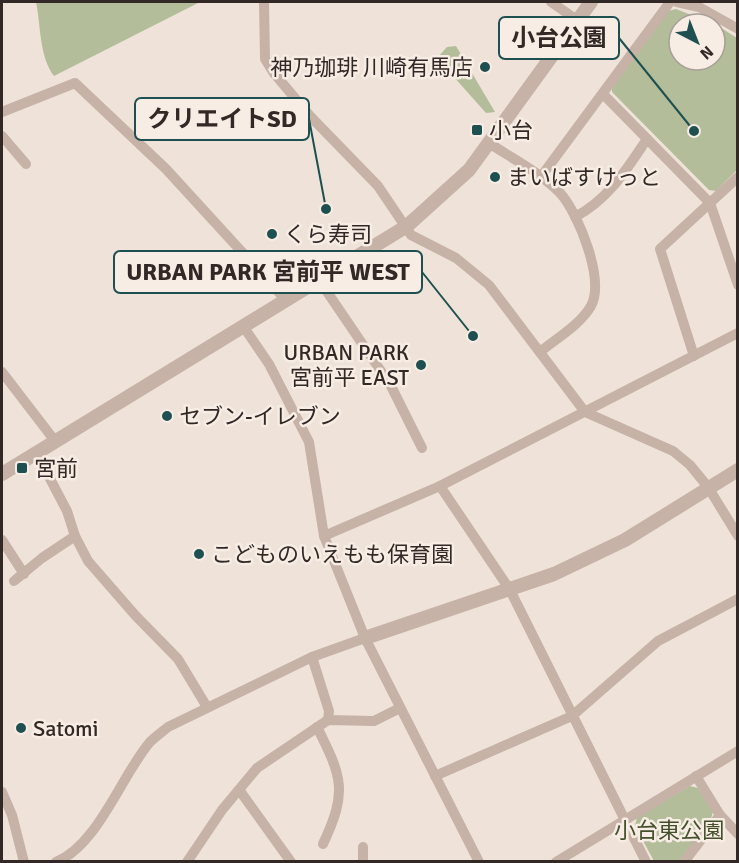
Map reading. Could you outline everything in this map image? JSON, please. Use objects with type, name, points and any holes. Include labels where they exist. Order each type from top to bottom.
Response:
[{"type":"street","points":[[264,2],[265,59],[273,72],[310,116],[378,186],[411,235],[456,258],[489,285],[585,412],[673,451],[690,465],[708,487],[738,536]]},
{"type":"street","points":[[551,2],[577,20]]},
{"type":"street","points":[[2,474],[405,227],[461,178],[591,2]]},
{"type":"street","points":[[540,177],[670,2]]},
{"type":"street","points":[[677,2],[699,7],[738,29]]},
{"type":"street","points":[[699,7],[710,2]]},
{"type":"street","points":[[2,112],[75,83],[166,170],[285,299]]},
{"type":"street","points":[[603,94],[710,203],[738,285]]},
{"type":"street","points":[[2,136],[26,164]]},
{"type":"street","points":[[575,217],[593,208],[607,196],[647,139]]},
{"type":"street","points":[[489,143],[559,192],[575,217],[596,272],[596,290],[592,304],[582,319],[540,352]]},
{"type":"street","points":[[694,356],[660,249],[738,177]]},
{"type":"street","points":[[319,280],[391,386],[422,448]]},
{"type":"street","points":[[243,326],[269,364],[309,442],[324,536],[365,638],[478,861]]},
{"type":"street","points":[[324,536],[440,486],[738,333]]},
{"type":"street","points":[[2,372],[56,441]]},
{"type":"street","points":[[36,452],[67,511],[75,536],[88,561],[178,659],[207,707]]},
{"type":"street","points":[[56,861],[73,859],[150,742],[168,727],[312,657],[554,574],[625,540],[738,470]]},
{"type":"street","points":[[440,486],[510,590],[645,861]]},
{"type":"street","points":[[14,581],[42,558],[75,536]]},
{"type":"street","points":[[2,540],[24,574]]},
{"type":"street","points":[[435,776],[572,716],[658,640],[738,599]]},
{"type":"street","points":[[312,657],[329,711],[328,720]]},
{"type":"street","points":[[188,861],[222,810],[240,791],[256,768],[328,720],[374,721],[400,708]]},
{"type":"street","points":[[317,727],[338,770],[341,789],[323,844]]},
{"type":"street","points":[[556,861],[738,751]]},
{"type":"street","points":[[696,776],[720,815],[738,834]]},
{"type":"street","points":[[240,791],[291,861]]},
{"type":"street","points":[[2,792],[12,815],[24,861]]},
{"type":"street","points":[[684,861],[720,815]]},
{"type":"street","points":[[363,847],[363,861]]},
{"type":"green space","points":[[36,2],[200,2],[54,76],[43,50]]},
{"type":"green space","points":[[676,9],[684,12],[667,12]]},
{"type":"green space","points":[[667,12],[667,72],[727,72],[727,32],[737,38],[737,170],[716,191],[709,190],[612,92],[612,87]]},
{"type":"green space","points":[[456,46],[495,112],[486,113],[437,58],[447,47]]},
{"type":"green space","name":"小台東公園","points":[[690,786],[698,788],[713,812],[710,822],[681,861],[654,861],[635,826],[637,817]]},
{"type":"place","name":"神乃珈琲 川崎有馬店","points":[[485,67]]},
{"type":"place","name":"小台","points":[[477,130]]},
{"type":"place","name":"小台公園","points":[[694,131]]},
{"type":"place","name":"まいばすけっと","points":[[495,177]]},
{"type":"place","name":"クリエイトSD","points":[[326,209]]},
{"type":"place","name":"くら寿司","points":[[272,234]]},
{"type":"place","name":"URBAN PARK 宮前平 WEST","points":[[473,336]]},
{"type":"place","name":"URBAN PARK 宮前平 EAST","points":[[421,365]]},
{"type":"place","name":"セブン-イレブン","points":[[167,416]]},
{"type":"place","name":"宮前","points":[[22,468]]},
{"type":"place","name":"こどものいえもも保育園","points":[[199,554]]},
{"type":"place","name":"Satomi","points":[[21,728]]}]
